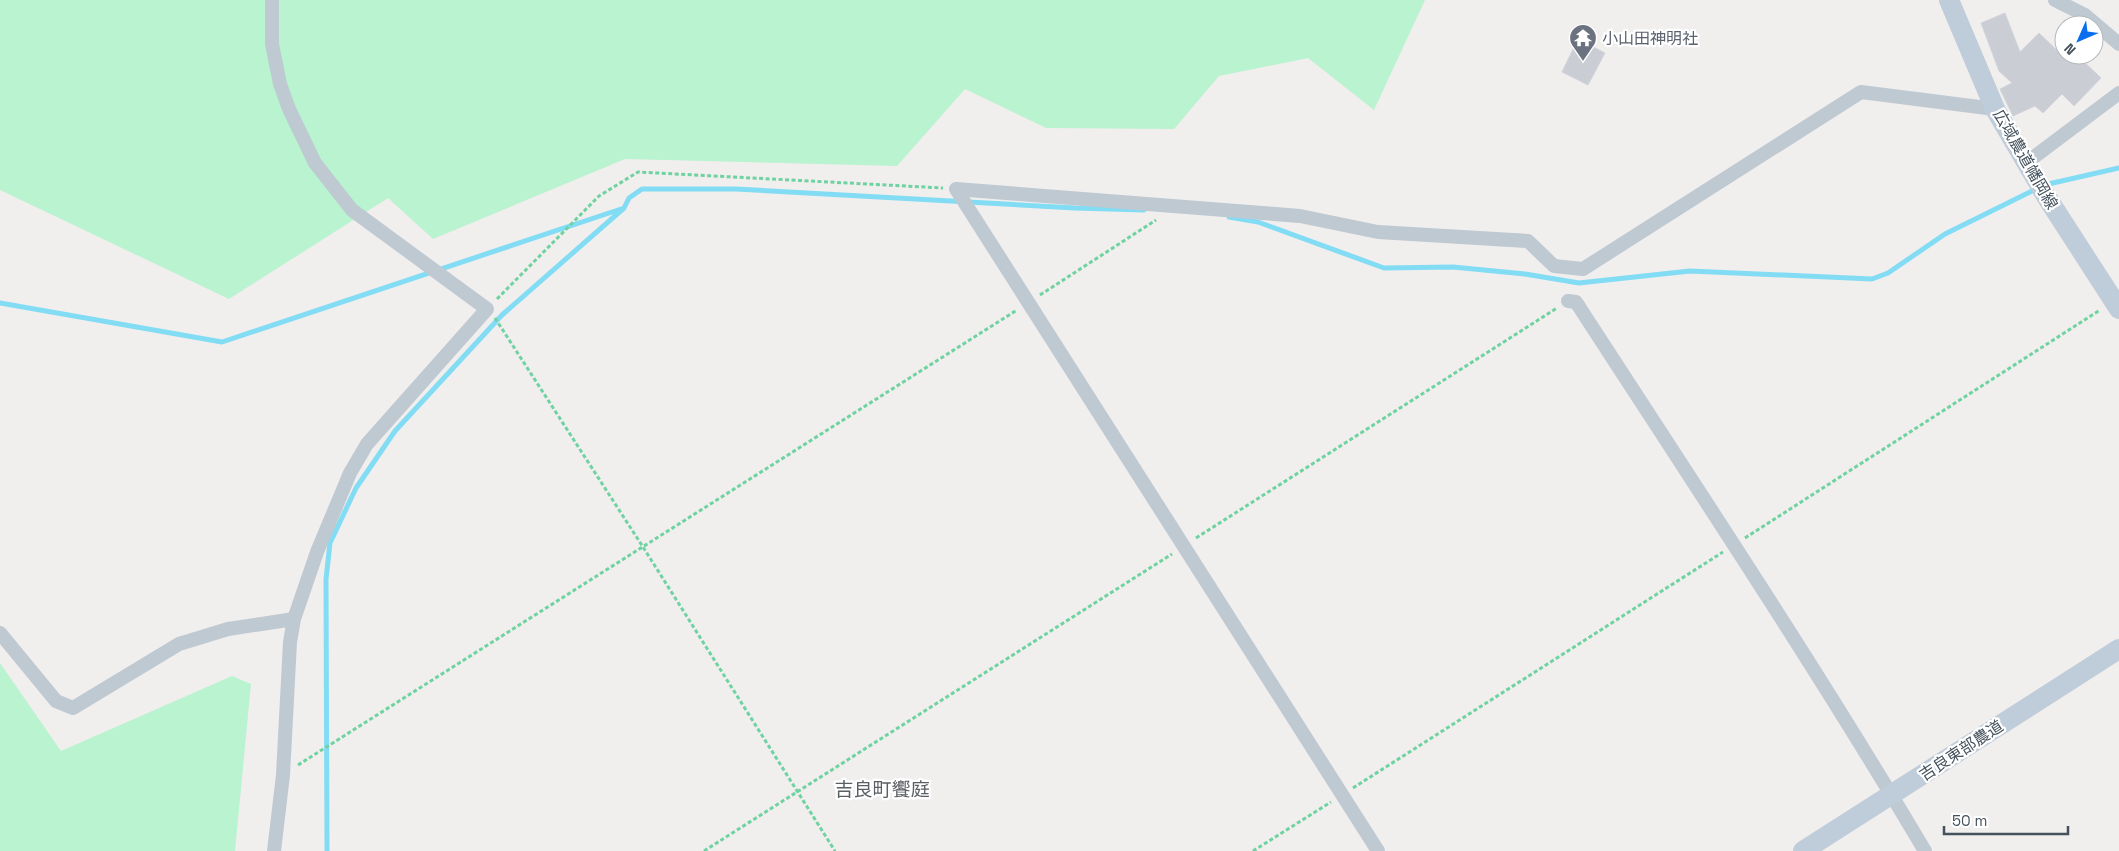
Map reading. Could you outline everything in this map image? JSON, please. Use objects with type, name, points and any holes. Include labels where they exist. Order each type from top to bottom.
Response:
[{"type":"street","points":[[272,0],[272,44],[280,84],[315,163],[352,210],[487,309],[373,437],[358,458],[317,552],[294,619],[290,642],[283,775],[274,851]]},
{"type":"street","name":"広域農道幡岡線","points":[[1949,0],[1995,109],[2046,196],[2117,303]]},
{"type":"street","points":[[2054,0],[2085,15],[2119,44]]},
{"type":"street","points":[[956,188],[1300,216],[1378,232],[1528,241],[1554,266],[1583,269],[1861,92],[1995,109]]},
{"type":"street","points":[[2030,170],[2119,93]]},
{"type":"street","points":[[956,188],[1378,851]]},
{"type":"street","points":[[1568,301],[1576,302],[1734,546],[1892,795],[1925,851]]},
{"type":"street","points":[[0,633],[56,701],[73,708],[179,644],[228,629],[294,619]]},
{"type":"street","name":"吉良東部農道","points":[[1803,851],[2119,649]]},
{"type":"path","points":[[835,851],[643,546],[501,325],[487,309],[600,196],[638,172],[956,188]]},
{"type":"path","points":[[283,775],[1179,205]]},
{"type":"path","points":[[704,851],[1568,301]]},
{"type":"path","points":[[1253,851],[2117,303]]},
{"type":"green space","points":[[0,0],[1425,0],[1374,110],[1308,58],[1219,76],[1174,129],[1046,128],[965,89],[897,166],[625,159],[433,239],[388,198],[229,299],[0,190]]},
{"type":"green space","points":[[0,663],[61,751],[232,676],[251,684],[235,851],[0,851]]},
{"type":"building","points":[[2005,13],[2020,52],[2039,33],[2054,47],[2054,65],[2087,65],[2101,78],[2074,106],[2062,94],[2043,113],[2035,106],[2013,116],[2000,89],[2012,83],[1999,71],[1981,23]]},
{"type":"building","name":"小山田神明社","points":[[1578,39],[1605,53],[1588,85],[1562,72]]},
{"type":"waterway","points":[[2044,185],[2119,168]]},
{"type":"waterway","points":[[327,851],[326,579],[330,543],[356,488],[395,431],[502,315],[624,208],[629,198],[642,189],[736,189],[1075,208],[1144,210]]},
{"type":"waterway","points":[[1229,217],[1258,222],[1384,268],[1453,267],[1525,274],[1579,283],[1690,271],[1872,279],[1888,273],[1945,234],[2036,189]]},
{"type":"waterway","points":[[0,303],[222,342],[621,209]]},
{"type":"place","name":"小山田神明社","points":[[1583,62]]},
{"type":"district","name":"吉良町饗庭","points":[[882,789]]}]
